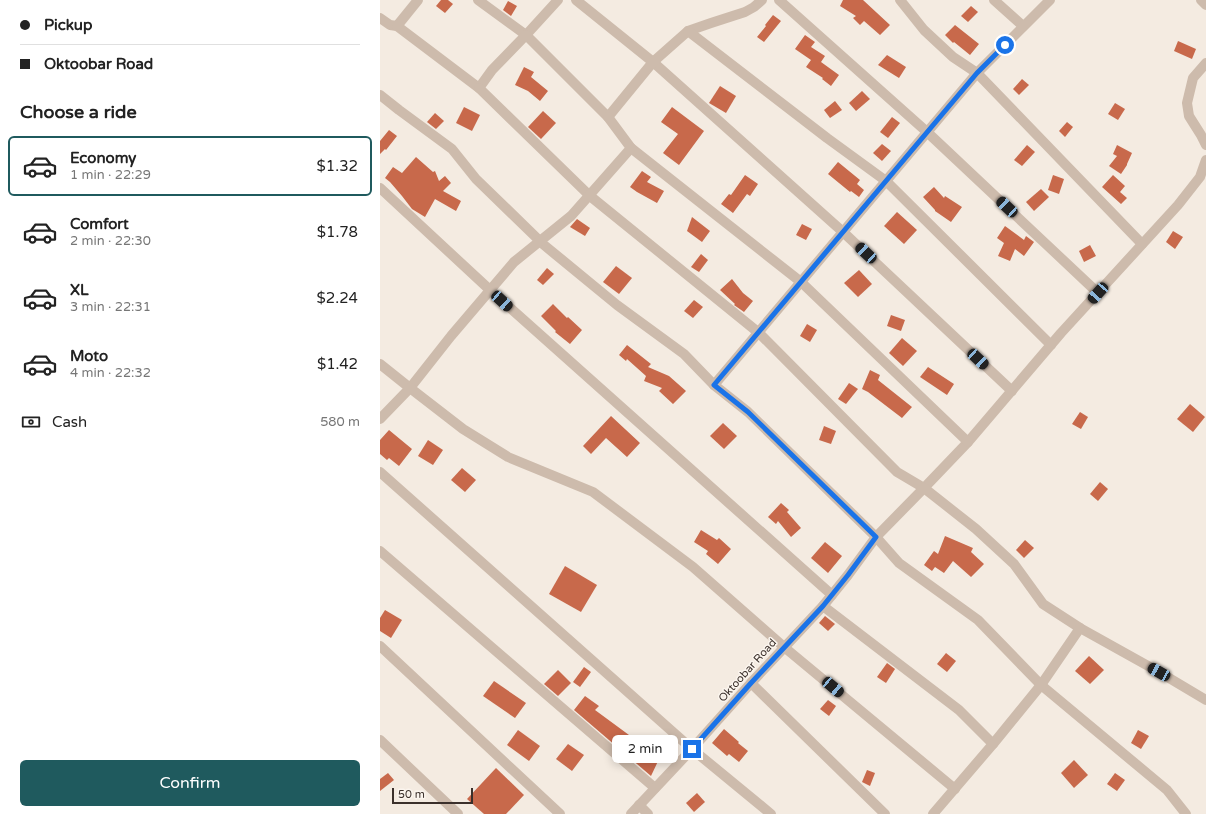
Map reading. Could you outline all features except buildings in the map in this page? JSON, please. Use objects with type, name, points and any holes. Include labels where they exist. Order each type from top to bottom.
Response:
[{"type":"street","points":[[397,26],[418,0]]},
{"type":"street","points":[[478,0],[526,35],[608,117],[631,148],[801,282],[968,442]]},
{"type":"street","points":[[479,88],[492,70],[558,0]]},
{"type":"street","points":[[576,0],[653,62],[843,232],[1012,391]]},
{"type":"street","points":[[608,117],[653,62],[688,31],[745,12],[762,0]]},
{"type":"street","points":[[779,0],[927,132],[1098,293]]},
{"type":"street","points":[[994,0],[1023,26]]},
{"type":"street","points":[[714,385],[977,73],[1050,0]]},
{"type":"street","points":[[1201,0],[1206,5]]},
{"type":"street","points":[[903,1],[924,30],[953,57],[977,73],[1142,244]]},
{"type":"street","points":[[380,18],[390,25],[397,26],[479,88],[590,196],[759,333],[897,472],[924,488],[976,529],[1014,564],[1043,604],[1080,628],[1206,700]]},
{"type":"street","points":[[688,31],[827,138],[886,181],[1051,345]]},
{"type":"street","points":[[1206,62],[1193,78],[1187,103],[1189,116],[1206,145]]},
{"type":"street","points":[[380,95],[452,149],[476,179],[540,241],[616,306],[684,354],[714,385],[748,412],[876,537],[899,563],[978,620],[1041,685],[1166,790],[1186,814]]},
{"type":"street","points":[[380,419],[410,388],[451,336],[514,262],[571,216],[631,148]]},
{"type":"street","name":"Oktoobar Road","points":[[631,814],[692,749],[784,646],[823,606],[876,537],[968,442],[1051,345],[1178,205],[1200,177],[1206,160]]},
{"type":"street","points":[[380,188],[490,290],[832,594]]},
{"type":"street","points":[[380,364],[463,430],[508,457],[593,492],[693,567],[784,646],[955,788]]},
{"type":"street","points":[[380,472],[692,749],[771,814]]},
{"type":"street","points":[[380,551],[655,788]]},
{"type":"street","points":[[823,606],[958,710],[993,744]]},
{"type":"street","points":[[933,814],[1041,685],[1080,628]]},
{"type":"street","points":[[380,646],[560,814]]},
{"type":"street","points":[[751,683],[885,814]]},
{"type":"street","points":[[380,740],[458,814]]},
{"type":"street","points":[[639,805],[648,814]]},
{"type":"route","points":[[692,749],[784,646],[823,606],[876,537],[748,412],[714,385],[977,73],[1005,45]]}]
